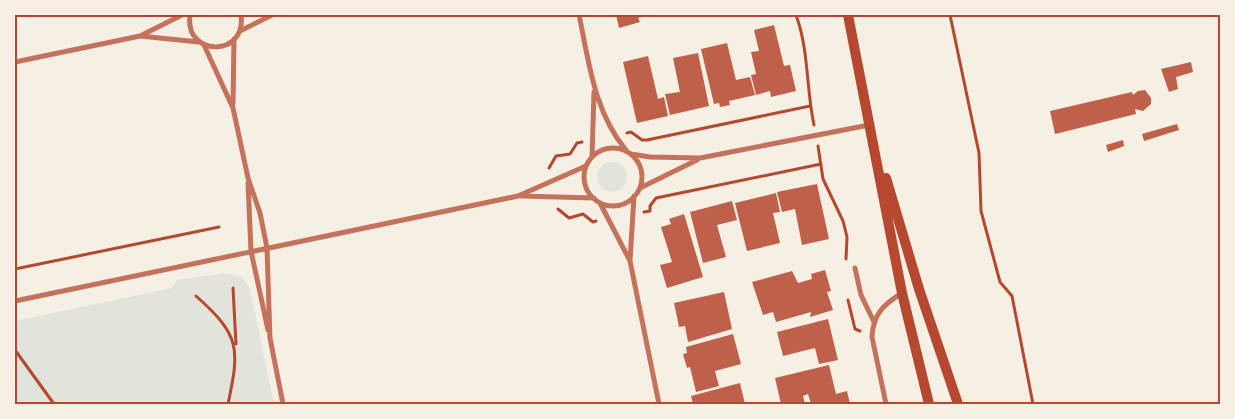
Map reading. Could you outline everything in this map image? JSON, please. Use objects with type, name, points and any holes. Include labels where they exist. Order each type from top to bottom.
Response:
[{"type":"main road","points":[[848,15],[902,293],[929,404]]},
{"type":"main road","points":[[870,124],[919,289],[958,404]]},
{"type":"street","points":[[15,62],[140,36],[182,15]]},
{"type":"street","points":[[190,15],[191,30],[202,43],[233,108]]},
{"type":"street","points":[[240,31],[241,15]]},
{"type":"street","points":[[140,36],[223,46],[234,40],[240,31],[272,15]]},
{"type":"street","points":[[579,15],[594,89],[592,157]]},
{"type":"street","points":[[234,40],[233,108],[248,178],[260,214],[267,248],[270,339]]},
{"type":"street","points":[[594,89],[615,136],[640,166],[642,173],[640,188]]},
{"type":"street","points":[[15,302],[518,196],[586,166],[592,157],[605,149],[612,148],[650,157],[700,158],[870,124]]},
{"type":"street","points":[[600,203],[607,205],[622,204],[634,196],[640,188],[700,158]]},
{"type":"street","points":[[586,166],[586,187],[610,218],[630,261],[659,404]]},
{"type":"street","points":[[248,178],[251,252],[283,404]]},
{"type":"street","points":[[518,196],[594,198]]},
{"type":"street","points":[[630,261],[634,196]]},
{"type":"street","points":[[855,268],[861,295],[874,322]]},
{"type":"street","points":[[886,404],[872,337],[874,322],[880,309],[902,293]]},
{"type":"path","points":[[796,15],[806,53],[810,106],[822,164],[823,179],[843,221],[847,237],[845,267]]},
{"type":"path","points":[[950,15],[978,153],[981,211],[1000,282],[1012,296],[1032,404]]},
{"type":"path","points":[[615,136],[631,132],[642,140],[646,140],[810,106]]},
{"type":"path","points":[[556,156],[570,154],[578,143],[593,140]]},
{"type":"path","points":[[633,214],[650,211],[650,206],[656,198],[822,164]]},
{"type":"path","points":[[569,218],[583,214],[593,222],[610,218]]},
{"type":"path","points":[[15,269],[219,227]]},
{"type":"path","points":[[228,404],[236,347],[233,288]]},
{"type":"path","points":[[196,296],[220,318],[236,347]]},
{"type":"path","points":[[848,297],[855,329],[872,337]]},
{"type":"path","points":[[15,350],[54,404]]},
{"type":"shaded area","points":[[612,162],[623,166],[627,177],[623,188],[612,192],[601,188],[597,177],[601,166]]},
{"type":"shaded area","points":[[225,273],[243,278],[250,289],[274,404],[15,404],[15,321],[172,288],[177,280]]},
{"type":"building","points":[[616,15],[646,16],[638,18],[640,22],[619,28]]},
{"type":"building","points":[[774,25],[784,66],[790,65],[796,91],[771,97],[770,91],[756,95],[751,75],[756,74],[751,52],[759,51],[754,30]]},
{"type":"building","points":[[727,43],[736,80],[750,77],[755,95],[729,101],[730,105],[720,107],[719,103],[714,104],[701,49]]},
{"type":"building","points":[[698,53],[709,106],[670,115],[665,94],[680,92],[673,58]]},
{"type":"building","points":[[648,56],[658,99],[664,97],[668,116],[637,123],[623,62]]},
{"type":"building","points":[[1191,62],[1193,72],[1176,77],[1178,89],[1169,92],[1161,69]]},
{"type":"building","points":[[1145,90],[1151,98],[1151,104],[1143,111],[1135,109],[1136,114],[1055,134],[1050,111],[1132,92],[1133,95],[1138,91]]},
{"type":"building","points":[[1177,124],[1179,130],[1144,141],[1142,134]]},
{"type":"building","points":[[1123,140],[1124,146],[1108,152],[1106,145]]},
{"type":"building","points":[[817,184],[829,239],[802,245],[795,209],[782,212],[777,192]]},
{"type":"building","points":[[776,193],[780,212],[773,213],[780,243],[747,251],[735,203]]},
{"type":"building","points":[[732,201],[737,220],[717,225],[726,257],[703,263],[690,212]]},
{"type":"building","points":[[684,214],[703,277],[667,288],[660,265],[672,262],[661,227],[671,224],[669,219]]},
{"type":"building","points":[[825,270],[831,291],[827,292],[833,310],[810,317],[811,312],[776,322],[773,312],[763,315],[752,282],[792,271],[798,283],[812,279],[811,274]]},
{"type":"building","points":[[724,292],[732,329],[688,342],[685,326],[679,327],[674,303]]},
{"type":"building","points":[[828,319],[838,360],[819,364],[815,348],[783,356],[777,332]]},
{"type":"building","points":[[733,334],[741,364],[715,371],[719,386],[696,392],[690,367],[687,368],[683,354],[687,353],[686,347]]},
{"type":"building","points":[[829,365],[836,394],[847,391],[850,404],[811,404],[808,394],[803,396],[805,404],[781,404],[775,378]]},
{"type":"building","points":[[740,383],[745,404],[693,404],[691,396]]}]
